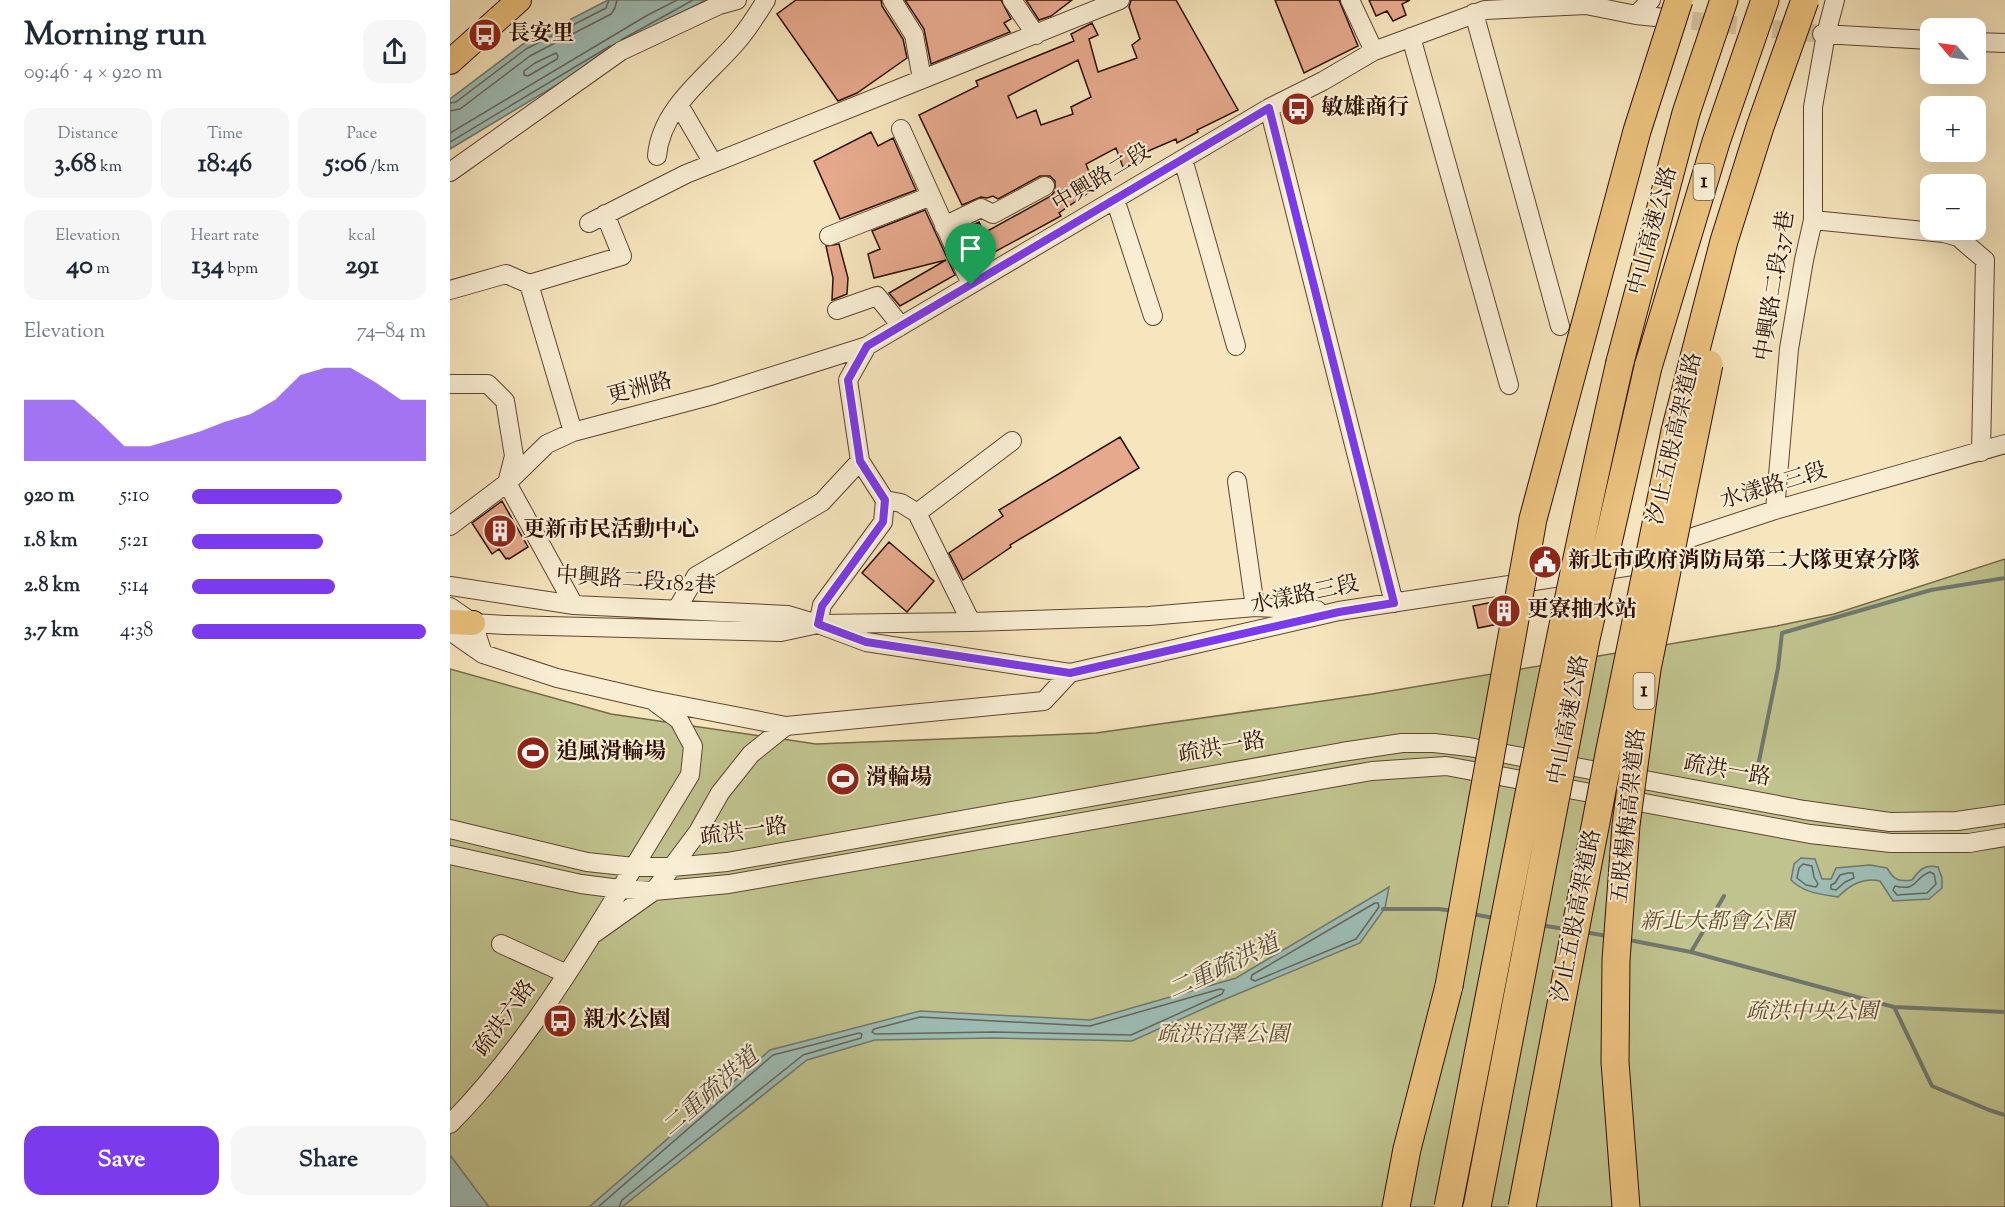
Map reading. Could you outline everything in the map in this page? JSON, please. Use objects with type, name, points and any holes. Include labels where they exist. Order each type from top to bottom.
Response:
[{"type":"highway","name":"中山高速公路","points":[[1448,1207],[1585,513],[1620,362],[1686,113],[1724,0]]},
{"type":"highway","name":"中山高速公路","points":[[1477,1207],[1586,639],[1648,366],[1716,142],[1765,0]]},
{"type":"highway","name":"汐止五股高架道路","points":[[1522,1207],[1610,749],[1675,430],[1724,241],[1742,182],[1806,0]]},
{"type":"highway","points":[[1408,1207],[1533,519],[1672,9]]},
{"type":"highway","name":"五股楊梅高架道路","points":[[1626,1207],[1615,1062],[1616,960],[1626,825],[1638,729],[1659,603],[1700,411],[1742,182]]},
{"type":"highway","points":[[1396,1207],[1407,1149],[1449,986]]},
{"type":"main road","points":[[450,63],[519,0]]},
{"type":"street","points":[[450,172],[621,51],[737,0]]},
{"type":"street","points":[[657,156],[658,145],[666,122],[740,38],[766,0]]},
{"type":"street","points":[[892,0],[914,35],[922,79]]},
{"type":"street","points":[[1012,0],[1036,35]]},
{"type":"street","points":[[450,290],[506,274],[529,284],[621,256],[597,219],[713,163],[1120,0]]},
{"type":"street","points":[[1350,0],[1374,51]]},
{"type":"street","points":[[1636,15],[1650,0]]},
{"type":"street","name":"中興路二段37巷","points":[[1775,510],[1789,348],[1813,220],[1813,107],[1824,34],[1835,0]]},
{"type":"street","name":"中興路二段","points":[[867,346],[1269,108],[1323,81],[1374,51],[1480,8],[1587,2],[1636,15],[1672,9]]},
{"type":"street","points":[[1480,8],[1560,326]]},
{"type":"street","points":[[1824,34],[1920,39]]},
{"type":"street","points":[[1411,37],[1509,385]]},
{"type":"street","points":[[1986,42],[2005,43]]},
{"type":"street","points":[[679,105],[713,163]]},
{"type":"street","points":[[1269,108],[1394,603]]},
{"type":"street","points":[[901,129],[971,285]]},
{"type":"street","points":[[1183,159],[1236,346]]},
{"type":"street","points":[[944,226],[981,208],[993,214],[1045,186]]},
{"type":"street","points":[[829,236],[931,196]]},
{"type":"street","points":[[1115,199],[1153,316]]},
{"type":"street","points":[[1813,220],[1944,233],[1958,237],[1985,260],[1981,452]]},
{"type":"street","points":[[529,284],[573,432]]},
{"type":"street","points":[[837,310],[877,296],[901,326]]},
{"type":"street","points":[[818,624],[822,606],[883,522],[885,500],[860,461],[848,380],[867,346]]},
{"type":"street","name":"更洲路","points":[[450,526],[507,483],[547,444],[573,432],[712,395],[867,346]]},
{"type":"street","points":[[450,384],[488,384],[505,401],[514,456],[507,483],[574,605]]},
{"type":"street","points":[[917,513],[1012,441]]},
{"type":"street","name":"水漾路三段","points":[[818,624],[866,642],[1070,673],[1339,612],[1632,566],[1684,540],[1775,510],[2005,444]]},
{"type":"street","points":[[676,609],[696,576],[822,502],[860,461]]},
{"type":"street","points":[[1237,481],[1255,607]]},
{"type":"street","points":[[885,500],[901,503],[917,513],[971,622]]},
{"type":"street","name":"中興路二段182巷","points":[[450,586],[574,605],[788,615],[818,624]]},
{"type":"street","points":[[450,607],[483,654]]},
{"type":"street","points":[[461,622],[782,632],[818,624],[1149,616],[1255,607],[1339,612]]},
{"type":"street","points":[[450,631],[483,654],[557,678],[652,700],[786,726],[1044,701],[1070,673]]},
{"type":"street","name":"疏洪六路","points":[[450,1124],[479,1094],[516,1049],[592,935],[690,775],[693,746],[679,720],[652,700]]},
{"type":"street","points":[[654,891],[698,832],[720,793],[738,770],[751,754],[786,726]]},
{"type":"street","name":"疏洪一路","points":[[450,829],[587,862],[634,867],[672,867],[727,862],[1402,743],[1434,743],[1469,747],[1804,810],[1890,822],[1957,821],[2005,814]]},
{"type":"street","name":"疏洪一路","points":[[450,855],[581,884],[654,891],[729,884],[1372,771],[1446,766],[1810,834],[1891,843],[1969,843],[2005,837]]},
{"type":"street","name":"疏洪六路","points":[[592,935],[654,891]]},
{"type":"street","points":[[501,944],[567,974]]},
{"type":"green space","name":"新北大都會公園","points":[[2005,559],[2005,1207],[450,1207],[450,669],[611,714],[816,744],[1096,733],[1372,694],[1777,626],[1834,614]]},
{"type":"water","points":[[608,0],[706,0],[653,27],[450,149],[450,99],[523,44]]},
{"type":"water","points":[[1801,858],[1815,859],[1822,879],[1831,879],[1836,868],[1870,865],[1887,868],[1897,879],[1907,881],[1912,880],[1920,870],[1926,867],[1938,867],[1942,878],[1942,888],[1929,899],[1893,901],[1880,881],[1868,880],[1852,886],[1838,897],[1819,894],[1801,888],[1791,880],[1794,864]]},
{"type":"water","points":[[1389,887],[1385,908],[1360,943],[1132,1041],[994,1038],[875,1040],[807,1060],[622,1207],[589,1207],[770,1050],[920,1011],[1090,1020],[1236,978]]},
{"type":"water","points":[[450,1155],[489,1207],[450,1207]]},
{"type":"building","points":[[796,0],[881,0],[882,6],[903,39],[907,58],[857,93],[838,101],[777,14]]},
{"type":"building","points":[[905,0],[1001,0],[1011,19],[1004,23],[1010,32],[931,64],[924,29]]},
{"type":"building","points":[[1026,0],[1072,0],[1051,16],[1039,20]]},
{"type":"building","points":[[1131,0],[1176,0],[1238,110],[1197,130],[1198,132],[1177,143],[1176,139],[1139,155],[1141,160],[1124,170],[1116,148],[1086,164],[1095,188],[1059,213],[1061,216],[974,263],[959,231],[979,222],[984,233],[1051,196],[1055,191],[1055,181],[1050,176],[1040,176],[998,199],[993,196],[981,197],[962,205],[919,115],[978,86],[976,81],[1074,41],[1071,34],[1092,23],[1098,35],[1089,39],[1098,72],[1137,58],[1132,45],[1140,39],[1129,7]],"holes":[[[1078,60],[1091,97],[1071,107],[1073,114],[1041,125],[1036,110],[1017,118],[1008,96]]]},
{"type":"building","points":[[1275,0],[1339,0],[1358,46],[1304,73]]},
{"type":"building","points":[[1369,0],[1410,0],[1402,4],[1406,15],[1393,21],[1387,11],[1376,16]]},
{"type":"building","points":[[871,132],[878,146],[893,138],[916,190],[840,219],[814,161]]},
{"type":"building","points":[[925,210],[955,275],[900,306],[889,293],[946,260],[874,278],[868,254],[880,249],[872,231]]},
{"type":"building","points":[[839,244],[848,278],[847,294],[832,300],[833,278],[826,246]]},
{"type":"building","points":[[1120,437],[1139,468],[1010,545],[1011,547],[963,580],[949,553],[1003,516],[999,510]]},
{"type":"building","name":"更新市民活動中心","points":[[502,501],[528,547],[509,559],[506,559],[499,549],[492,554],[472,523]]},
{"type":"building","points":[[889,542],[934,581],[907,612],[862,573]]},
{"type":"building","points":[[1503,600],[1498,624],[1478,628],[1473,606]]},
{"type":"waterway","points":[[1758,766],[1778,668],[1782,633],[1931,590],[2005,578]]},
{"type":"waterway","points":[[1691,952],[1724,896]]},
{"type":"waterway","name":"二重疏洪道","points":[[1383,909],[1453,911]]},
{"type":"waterway","name":"二重疏洪道","points":[[1472,914],[1494,918]]},
{"type":"waterway","name":"二重疏洪道","points":[[1540,925],[1565,929]]},
{"type":"waterway","name":"二重疏洪道","points":[[1584,932],[1607,936]]},
{"type":"waterway","name":"二重疏洪道","points":[[1629,940],[1691,952],[1894,1007],[2005,1012]]},
{"type":"waterway","name":"二重疏洪道","points":[[1894,1007],[1932,1086],[2005,1115]]},
{"type":"tunnel","points":[[1665,18],[1822,34]]},
{"type":"place","name":"長安里","points":[[485,35]]},
{"type":"place","name":"敏雄商行","points":[[1298,109]]},
{"type":"place","name":"更新市民活動中心","points":[[500,531]]},
{"type":"place","name":"新北市政府消防局第二大隊更寮分隊","points":[[1545,562]]},
{"type":"place","name":"更寮抽水站","points":[[1504,611]]},
{"type":"place","name":"追風滑輪場","points":[[533,753]]},
{"type":"place","name":"滑輪場","points":[[843,779]]},
{"type":"place","name":"親水公園","points":[[560,1021]]},
{"type":"route","points":[[1269,108],[1394,603],[1339,612],[1070,673],[866,642],[818,624],[822,606],[883,522],[885,500],[860,461],[848,380],[867,346],[971,285],[1269,108]]},
{"type":"park label","name":"疏洪中央公園","points":[[1812,1013]]},
{"type":"park label","name":"疏洪沼澤公園","points":[[1223,1036]]}]
